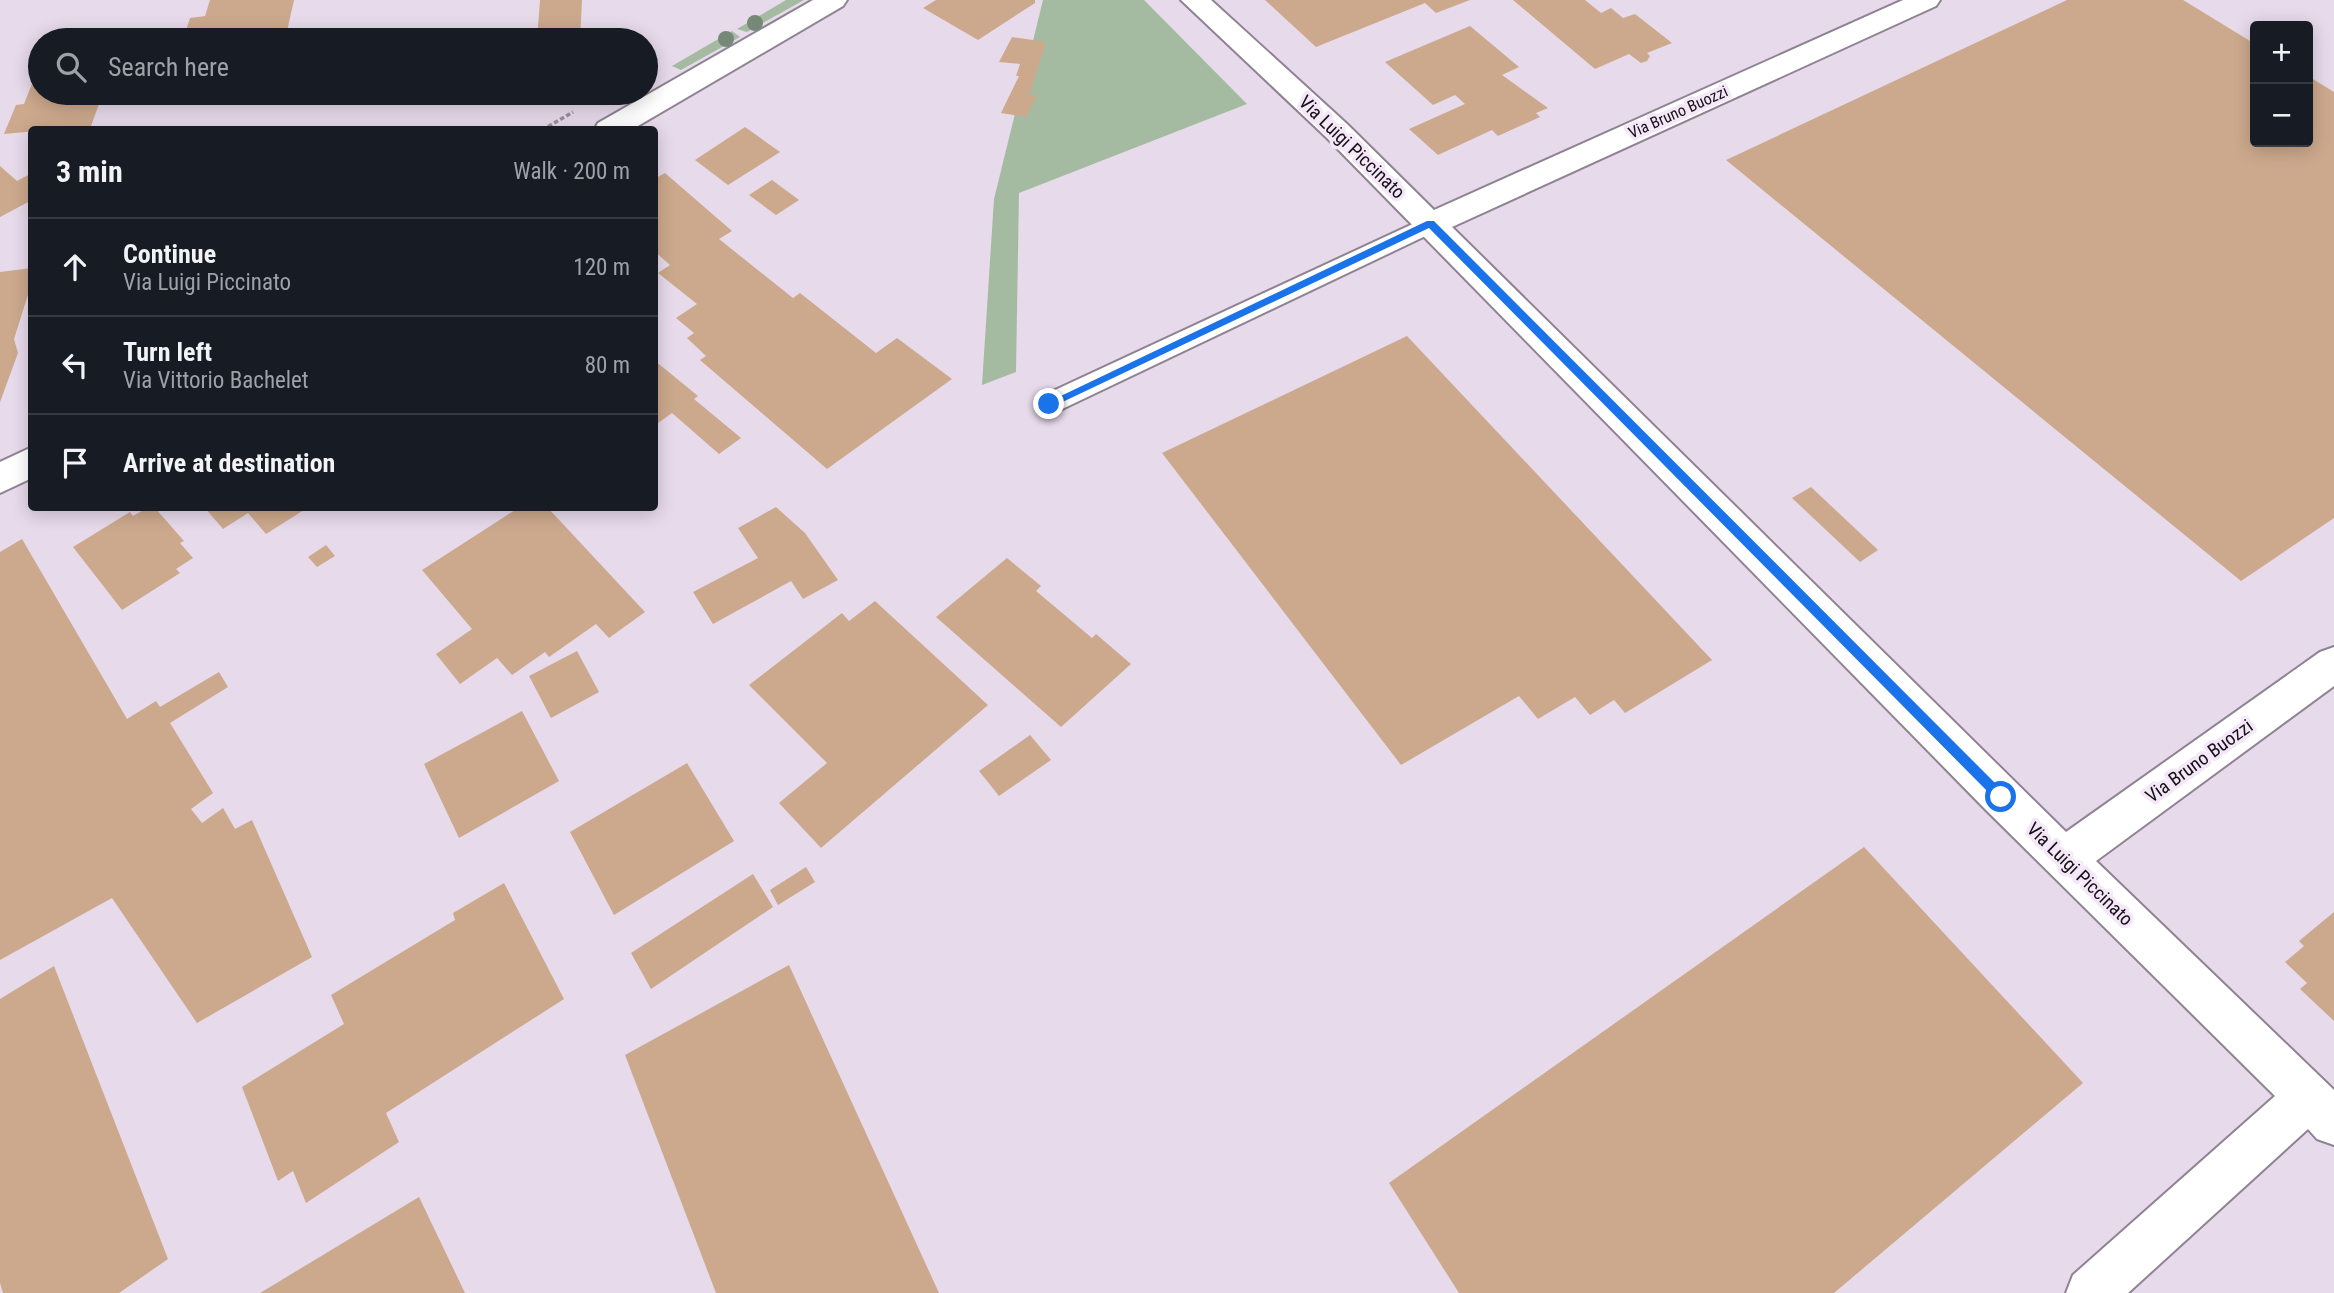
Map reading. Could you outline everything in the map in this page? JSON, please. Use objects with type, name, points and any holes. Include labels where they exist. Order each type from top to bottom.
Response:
[{"type":"street","points":[[658,101],[833,0]]},
{"type":"street","name":"Via Luigi Piccinato","points":[[1195,0],[1338,131],[2065,858],[2322,1110],[2091,1293]]},
{"type":"street","name":"Via Bruno Buozzi","points":[[1430,224],[1926,0]]},
{"type":"street","points":[[615,126],[651,105]]},
{"type":"street","points":[[0,479],[28,463]]},
{"type":"street","name":"Via Bruno Buozzi","points":[[2065,858],[2334,664]]},
{"type":"lane","points":[[1049,404],[1430,224]]},
{"type":"green space","points":[[786,0],[804,0],[747,32],[737,29]]},
{"type":"green space","points":[[1043,0],[1144,0],[1247,104],[1019,193],[1016,372],[982,385],[994,199]]},
{"type":"green space","points":[[732,31],[740,37],[681,70],[672,66]]},
{"type":"building","points":[[210,0],[294,0],[288,28],[187,28],[190,18],[205,16]]},
{"type":"building","points":[[540,0],[582,0],[581,28],[538,28]]},
{"type":"building","points":[[936,0],[1035,0],[1035,3],[978,40],[923,8]]},
{"type":"building","points":[[1265,0],[1470,0],[1436,13],[1425,3],[1316,47]]},
{"type":"building","points":[[1513,0],[1585,0],[1601,13],[1611,8],[1623,18],[1635,14],[1672,43],[1647,53],[1650,56],[1647,61],[1641,63],[1629,54],[1595,69]]},
{"type":"building","points":[[2067,0],[2183,0],[2250,41],[2250,147],[2313,147],[2313,79],[2334,92],[2334,518],[2241,581],[1726,160]]},
{"type":"building","points":[[1470,26],[1519,67],[1502,75],[1548,108],[1536,113],[1540,117],[1498,136],[1492,130],[1438,155],[1409,129],[1465,104],[1455,95],[1433,105],[1385,62]]},
{"type":"building","points":[[1012,37],[1046,42],[1030,93],[1022,92],[1037,96],[1026,117],[1001,113],[1019,76],[1016,76],[1020,64],[999,62]]},
{"type":"building","points":[[28,94],[28,105],[99,105],[91,126],[28,126],[28,132],[4,134],[16,105],[24,104]]},
{"type":"building","points":[[745,127],[780,152],[728,185],[695,160]]},
{"type":"building","points":[[0,166],[17,181],[28,175],[28,202],[0,217]]},
{"type":"building","points":[[665,173],[732,231],[719,239],[793,298],[800,293],[876,353],[897,338],[952,379],[827,469],[700,360],[706,356],[687,338],[694,333],[676,318],[697,304],[658,273],[670,265],[658,254],[658,177]]},
{"type":"building","points":[[772,180],[799,200],[776,215],[749,195]]},
{"type":"building","points":[[28,268],[28,295],[14,339],[18,353],[0,402],[0,272]]},
{"type":"building","points":[[1407,336],[1712,660],[1625,713],[1614,700],[1590,715],[1575,697],[1538,719],[1519,696],[1401,765],[1162,453]]},
{"type":"building","points":[[658,363],[698,396],[694,399],[741,438],[719,454],[672,413],[658,423]]},
{"type":"building","points":[[1811,487],[1878,550],[1860,562],[1792,498]]},
{"type":"building","points":[[776,507],[805,533],[838,580],[803,599],[791,581],[713,624],[693,592],[758,558],[738,528]]},
{"type":"building","points":[[142,511],[158,511],[184,541],[180,543],[193,558],[176,569],[180,573],[122,610],[73,547],[130,512],[133,516]]},
{"type":"building","points":[[208,511],[302,511],[266,534],[248,513],[223,529]]},
{"type":"building","points":[[513,511],[551,511],[645,612],[609,638],[596,624],[549,657],[545,652],[512,675],[497,658],[460,684],[436,654],[472,629],[422,570]]},
{"type":"building","points":[[22,539],[127,719],[156,701],[160,707],[219,672],[228,687],[170,723],[213,793],[191,809],[202,823],[223,808],[235,829],[252,820],[312,957],[197,1023],[112,898],[0,960],[0,552]]},
{"type":"building","points":[[326,545],[335,556],[317,567],[308,557]]},
{"type":"building","points":[[1007,558],[1041,586],[1036,591],[1092,638],[1096,634],[1131,664],[1061,727],[936,617]]},
{"type":"building","points":[[875,601],[988,705],[821,848],[779,803],[827,763],[749,685],[842,613],[849,621]]},
{"type":"building","points":[[577,651],[599,692],[551,718],[529,676]]},
{"type":"building","points":[[522,711],[559,781],[459,838],[424,764]]},
{"type":"building","points":[[1030,735],[1051,760],[999,796],[979,771]]},
{"type":"building","points":[[687,763],[734,841],[614,915],[570,832]]},
{"type":"building","points":[[1864,847],[2083,1083],[1834,1293],[1459,1293],[1389,1183]]},
{"type":"building","points":[[806,867],[815,882],[778,905],[770,890]]},
{"type":"building","points":[[753,874],[773,907],[651,989],[631,953]]},
{"type":"building","points":[[504,883],[564,999],[386,1113],[399,1142],[306,1203],[293,1171],[278,1181],[242,1087],[344,1024],[331,995],[455,920],[453,913]]},
{"type":"building","points":[[2334,912],[2334,1021],[2300,989],[2307,983],[2285,962],[2304,946],[2299,941]]},
{"type":"building","points":[[789,965],[939,1293],[716,1293],[625,1055]]},
{"type":"building","points":[[54,966],[168,1259],[119,1293],[3,1293],[0,1283],[0,999]]},
{"type":"building","points":[[419,1197],[465,1293],[260,1293]]},
{"type":"route","points":[[1049,404],[1430,224],[2001,797]]}]
